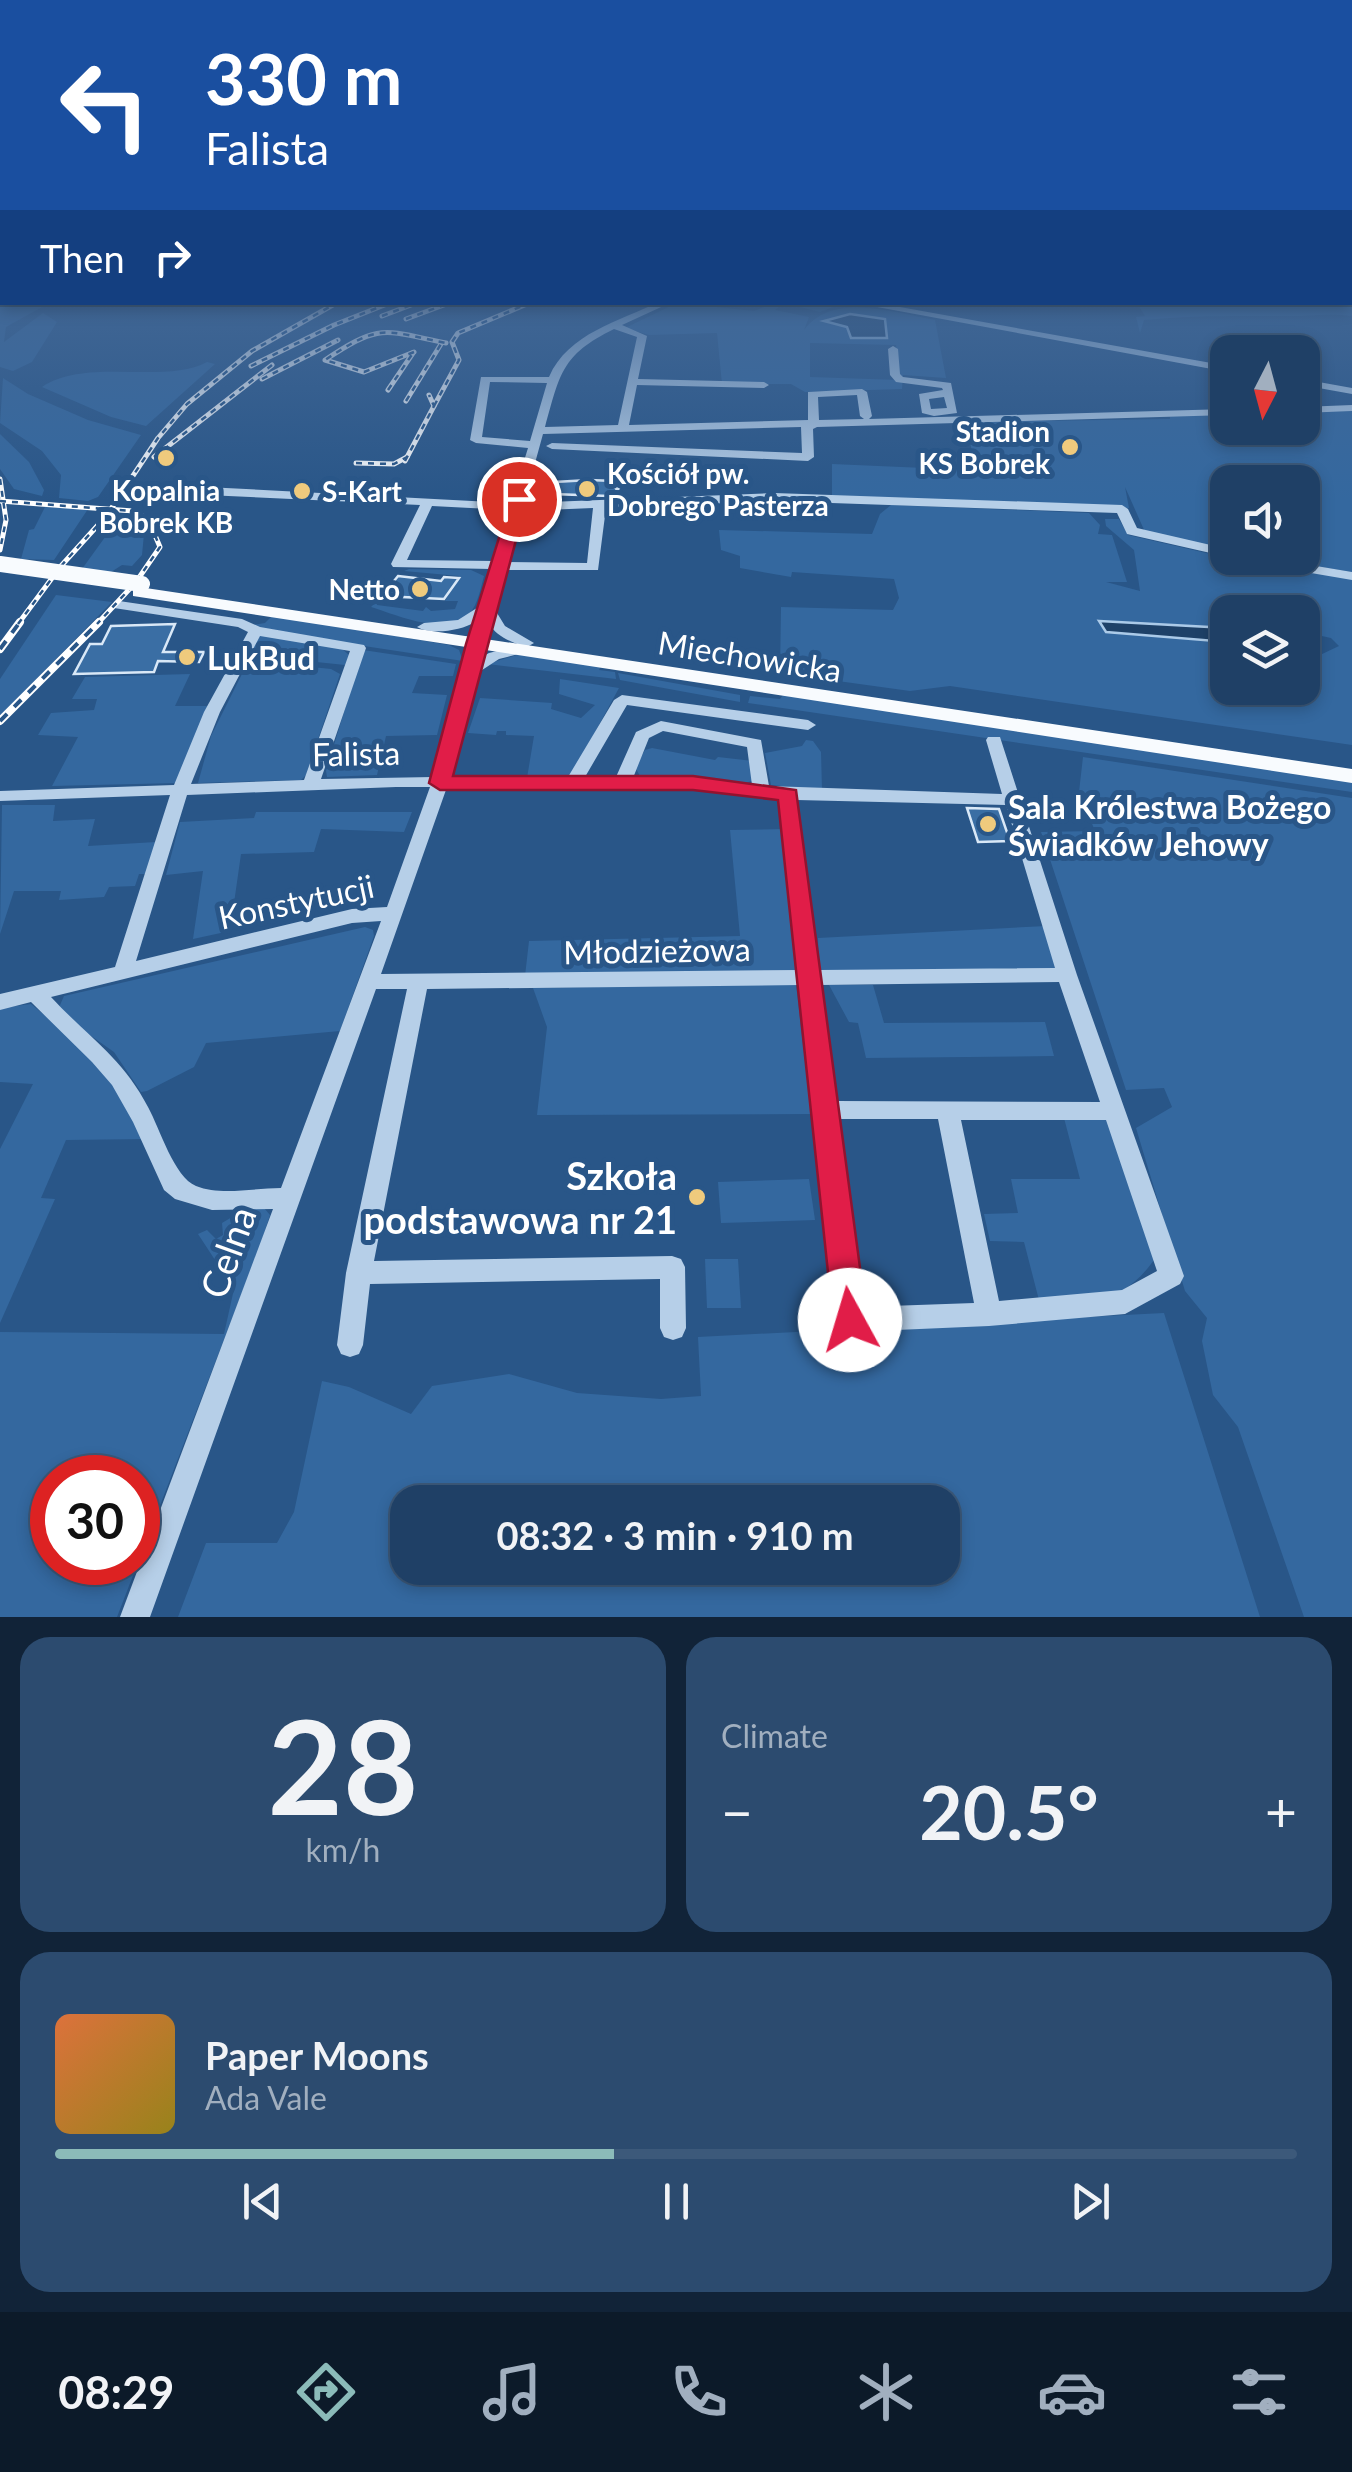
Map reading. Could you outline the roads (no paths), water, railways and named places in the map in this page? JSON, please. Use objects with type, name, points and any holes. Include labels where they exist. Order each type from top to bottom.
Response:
[{"type":"main road","points":[[0,564],[140,588]]},
{"type":"main road","points":[[0,572],[140,588]]},
{"type":"main road","name":"Miechowicka","points":[[140,588],[1184,743],[1352,763]]},
{"type":"main road","name":"Miechowicka","points":[[258,606],[424,626],[477,640]]},
{"type":"main road","name":"Miechowicka","points":[[522,646],[1352,776]]},
{"type":"street","name":"Konstytucji","points":[[0,1002],[352,916],[392,914],[440,783],[477,640],[554,380],[566,355],[574,350]]},
{"type":"street","points":[[623,429],[639,350]]},
{"type":"street","points":[[893,350],[900,380],[940,382],[947,386],[954,410],[935,416]]},
{"type":"street","points":[[1125,350],[1210,366]]},
{"type":"street","points":[[554,380],[485,379],[476,440],[623,429],[935,416],[1210,412]]},
{"type":"street","points":[[633,382],[764,385]]},
{"type":"street","points":[[1320,385],[1352,391]]},
{"type":"street","points":[[814,424],[812,394],[862,392],[866,416]]},
{"type":"street","points":[[935,416],[926,410],[923,396],[949,393]]},
{"type":"street","points":[[1320,409],[1352,408]]},
{"type":"street","points":[[552,446],[808,457],[807,426],[814,424]]},
{"type":"street","points":[[206,491],[516,507],[774,497],[1122,508],[1132,531],[1210,549]]},
{"type":"street","points":[[427,503],[398,564],[593,567],[600,506]]},
{"type":"street","points":[[1320,571],[1352,576]]},
{"type":"street","points":[[119,605],[242,623],[256,630],[359,648],[311,783]]},
{"type":"street","points":[[424,626],[462,624],[487,608],[498,629],[522,646]]},
{"type":"street","points":[[123,973],[153,865],[201,732],[256,630]]},
{"type":"street","points":[[470,671],[494,656],[522,646]]},
{"type":"street","points":[[572,786],[622,700],[808,725]]},
{"type":"street","points":[[622,784],[642,735],[661,726],[756,744],[761,789]]},
{"type":"street","points":[[788,794],[850,1320],[989,1314],[1125,1302],[1172,1276],[1067,975],[994,740]]},
{"type":"street","name":"Falista","points":[[0,796],[311,783],[693,783],[788,794],[1012,800]]},
{"type":"street","name":"Celna","points":[[135,1617],[392,914]]},
{"type":"street","name":"Młodzieżowa","points":[[368,982],[1067,975]]},
{"type":"street","points":[[350,1345],[360,1272],[418,984]]},
{"type":"street","points":[[36,994],[108,1065],[137,1106],[172,1183],[183,1194],[202,1199],[289,1198]]},
{"type":"street","points":[[827,1110],[1116,1111]]},
{"type":"street","points":[[948,1112],[989,1314]]},
{"type":"street","points":[[360,1272],[672,1266],[672,1328]]},
{"type":"railway","points":[[111,509],[158,438],[187,404],[253,350]]},
{"type":"railway","points":[[251,366],[282,350]]},
{"type":"railway","points":[[262,379],[318,350]]},
{"type":"railway","points":[[341,350],[325,360],[364,372],[414,352]]},
{"type":"railway","points":[[406,401],[437,350]]},
{"type":"railway","points":[[434,406],[459,360],[455,350]]},
{"type":"railway","points":[[388,390],[413,353]]},
{"type":"railway","points":[[154,457],[272,365]]},
{"type":"railway","points":[[429,395],[434,406]]},
{"type":"railway","points":[[405,461],[434,406]]},
{"type":"railway","points":[[356,463],[394,464],[407,457]]},
{"type":"railway","points":[[0,479],[3,501]]},
{"type":"railway","points":[[0,550],[6,520],[3,501]]},
{"type":"railway","points":[[3,501],[111,509]]},
{"type":"railway","points":[[18,624],[61,566],[111,509]]},
{"type":"railway","points":[[97,624],[136,582],[160,547],[148,519],[133,511],[111,509]]},
{"type":"railway","points":[[0,649],[20,622]]},
{"type":"railway","points":[[0,721],[97,624]]},
{"type":"place","name":"Stadion KS Bobrek","points":[[1070,447]]},
{"type":"place","name":"Kopalnia Bobrek KB","points":[[166,458]]},
{"type":"place","name":"Kościół pw. Dobrego Pasterza","points":[[587,489]]},
{"type":"place","name":"S-Kart","points":[[302,491]]},
{"type":"place","name":"Netto","points":[[420,589]]},
{"type":"place","name":"LukBud","points":[[187,657]]},
{"type":"place","name":"Sala Królestwa Bożego Świadków Jehowy","points":[[988,824]]},
{"type":"place","name":"Szkoła podstawowa nr 21","points":[[697,1197]]}]
